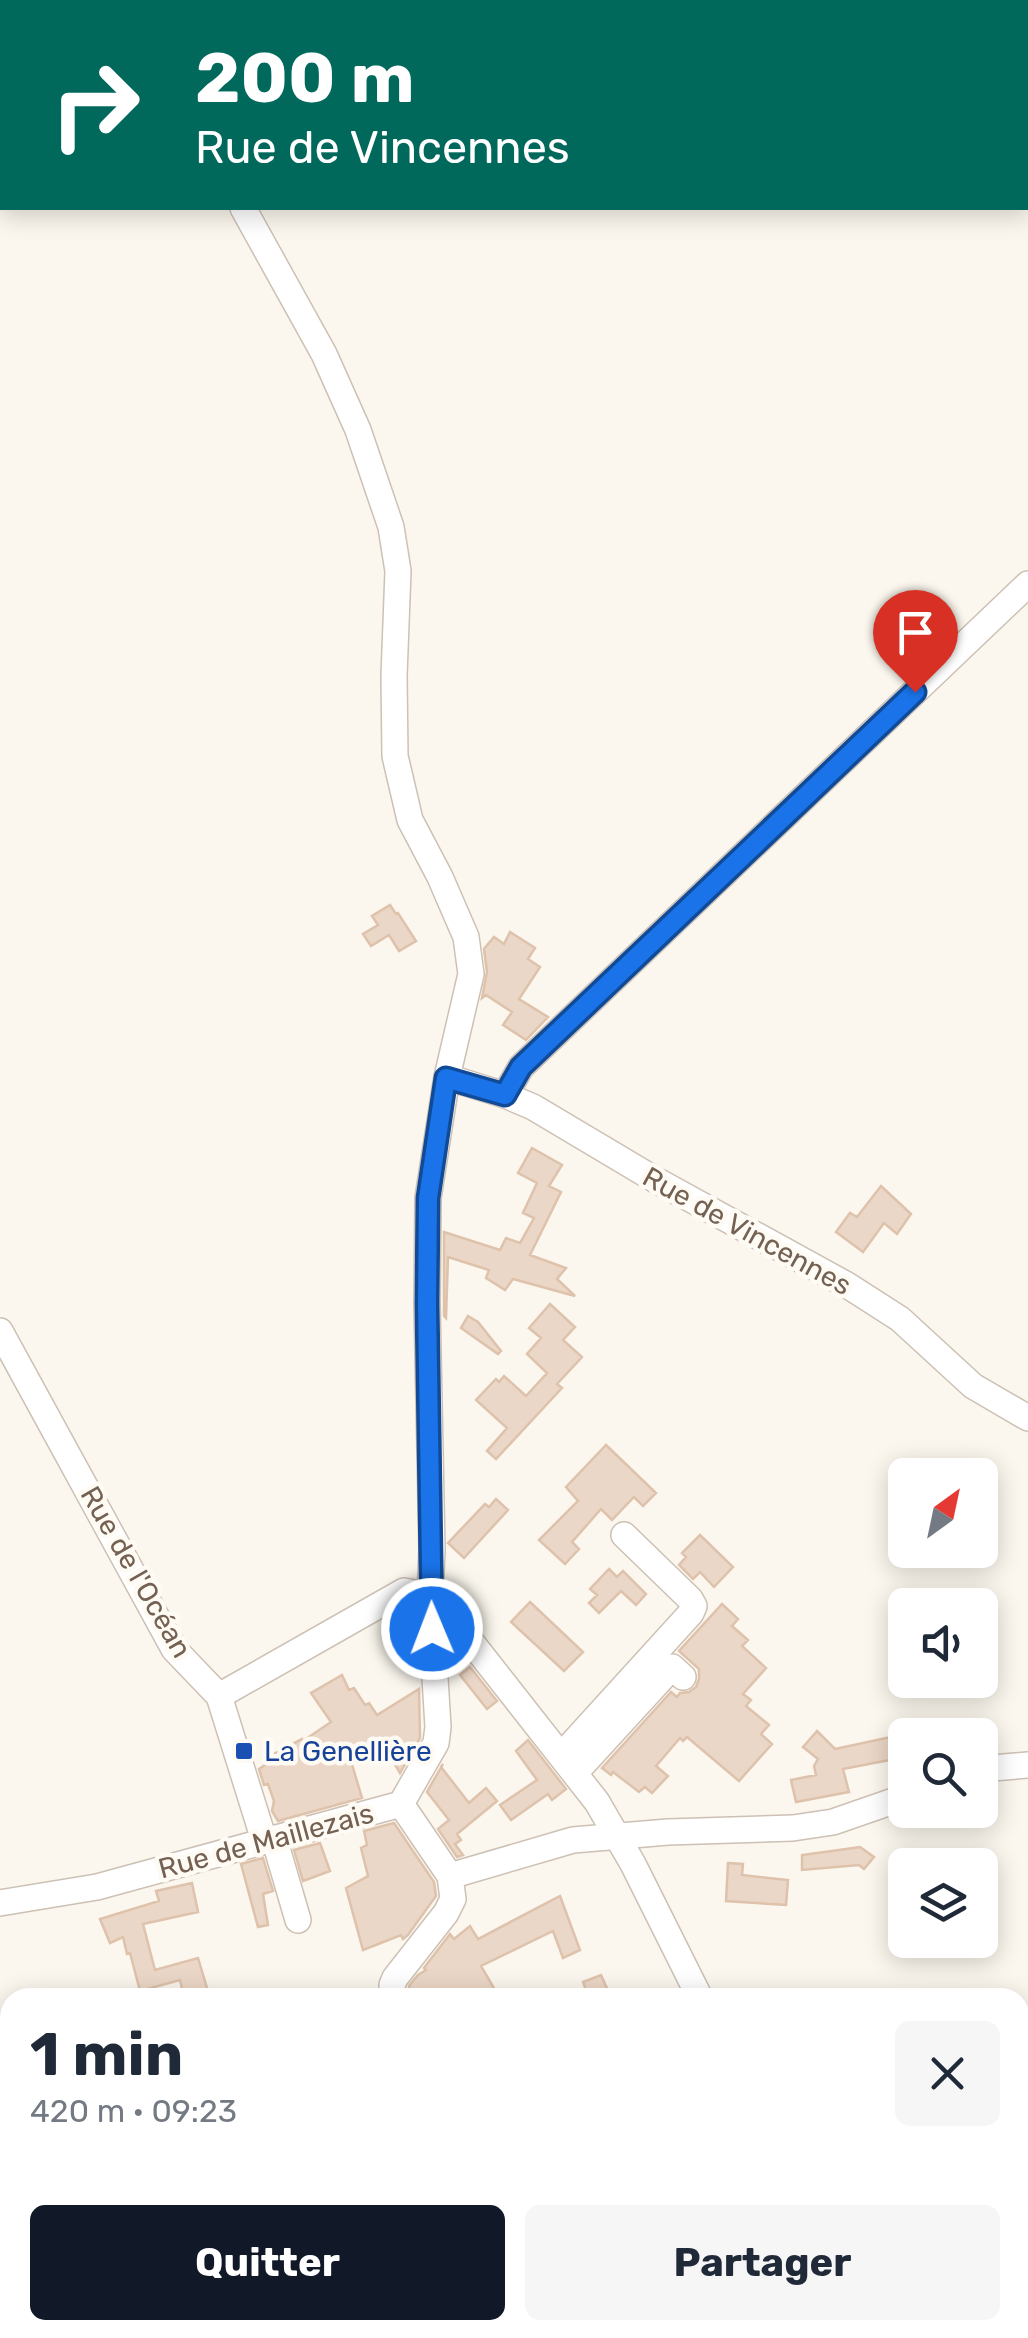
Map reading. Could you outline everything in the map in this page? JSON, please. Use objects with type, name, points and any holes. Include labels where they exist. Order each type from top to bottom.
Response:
[{"type":"street","points":[[245,210],[324,354],[358,430],[391,527],[398,571],[395,756],[410,820],[466,937],[471,974],[446,1078],[428,1198],[430,1596],[438,1728],[436,1743],[402,1804]]},
{"type":"street","points":[[505,1095],[521,1067],[1028,584]]},
{"type":"street","name":"Rue de Vincennes","points":[[446,1078],[533,1107],[847,1285],[900,1319],[973,1386],[1028,1418]]},
{"type":"street","name":"Rue de l'Océan","points":[[0,1332],[174,1648],[219,1696]]},
{"type":"street","points":[[568,1764],[694,1606],[624,1535]]},
{"type":"street","points":[[298,1920],[219,1696],[404,1591],[430,1596],[454,1620],[568,1764],[618,1836],[695,1988]]},
{"type":"street","points":[[568,1764],[672,1667],[683,1677]]},
{"type":"street","points":[[998,1768],[1028,1765]]},
{"type":"street","points":[[392,1988],[395,1978],[446,1913],[453,1899],[450,1876],[573,1840],[793,1828],[834,1822],[888,1803]]},
{"type":"street","name":"Rue de Maillezais","points":[[0,1903],[97,1887],[402,1804],[450,1876]]},
{"type":"building","points":[[390,905],[416,941],[399,951],[389,935],[371,946],[363,934],[378,925],[372,916]]},
{"type":"building","points":[[510,932],[535,948],[528,959],[540,967],[519,999],[548,1017],[526,1040],[503,1025],[512,1012],[486,995],[482,998],[487,972],[484,949],[494,937],[504,944]]},
{"type":"building","points":[[532,1148],[562,1165],[549,1186],[561,1192],[530,1255],[566,1268],[557,1279],[575,1296],[513,1279],[505,1290],[486,1278],[489,1270],[448,1257],[446,1318],[444,1232],[500,1250],[506,1238],[520,1243],[534,1218],[523,1213],[537,1183],[518,1173]]},
{"type":"building","points":[[881,1186],[911,1214],[897,1234],[884,1223],[863,1252],[836,1232],[850,1213],[857,1217]]},
{"type":"building","points":[[550,1304],[575,1327],[563,1340],[582,1357],[557,1384],[562,1388],[496,1459],[487,1451],[507,1428],[476,1400],[504,1376],[526,1396],[547,1373],[527,1354],[541,1338],[529,1328]]},
{"type":"building","points":[[468,1316],[478,1322],[501,1351],[498,1354],[461,1328]]},
{"type":"building","points":[[606,1445],[656,1493],[643,1506],[634,1497],[612,1520],[601,1509],[572,1542],[579,1549],[565,1564],[539,1540],[578,1501],[566,1487]]},
{"type":"building","points":[[496,1499],[508,1510],[464,1558],[448,1543],[485,1504],[489,1507]]},
{"type":"building","points":[[700,1535],[733,1567],[714,1587],[700,1572],[693,1579],[679,1565],[686,1557],[682,1553]]},
{"type":"building","points":[[609,1569],[617,1577],[623,1571],[646,1594],[636,1605],[621,1591],[599,1613],[589,1603],[597,1595],[590,1589]]},
{"type":"building","points":[[530,1602],[583,1652],[564,1671],[511,1622]]},
{"type":"building","points":[[722,1604],[738,1619],[732,1626],[748,1640],[742,1646],[766,1668],[743,1694],[751,1700],[746,1706],[769,1725],[761,1734],[772,1744],[739,1781],[687,1737],[683,1741],[680,1738],[656,1766],[668,1776],[652,1793],[645,1787],[639,1792],[602,1768],[671,1692],[677,1697],[696,1687],[699,1669],[679,1651]]},
{"type":"building","points":[[470,1667],[497,1701],[487,1709],[460,1675]]},
{"type":"building","points":[[342,1675],[349,1690],[354,1688],[377,1715],[419,1689],[420,1738],[400,1773],[382,1742],[351,1761],[362,1798],[278,1821],[272,1811],[274,1801],[268,1784],[264,1785],[259,1769],[274,1759],[272,1755],[331,1722],[311,1693]]},
{"type":"building","points":[[817,1731],[835,1749],[888,1738],[888,1760],[843,1769],[849,1792],[796,1802],[791,1780],[816,1775],[814,1766],[818,1759],[803,1747]]},
{"type":"building","points":[[528,1740],[566,1789],[552,1800],[548,1794],[511,1820],[500,1805],[537,1780],[516,1751]]},
{"type":"building","points":[[441,1767],[469,1803],[486,1788],[497,1801],[457,1834],[461,1840],[455,1844],[463,1855],[457,1857],[438,1829],[449,1820],[427,1792]]},
{"type":"building","points":[[394,1823],[434,1882],[436,1896],[403,1939],[401,1935],[363,1950],[346,1888],[368,1876],[361,1848],[367,1845],[364,1831]]},
{"type":"building","points":[[320,1843],[330,1871],[303,1881],[294,1850]]},
{"type":"building","points":[[860,1847],[874,1857],[864,1869],[859,1865],[802,1870],[802,1855]]},
{"type":"building","points":[[263,1858],[273,1891],[263,1894],[268,1925],[258,1927],[241,1864]]},
{"type":"building","points":[[728,1863],[743,1864],[742,1875],[788,1880],[786,1905],[726,1901]]},
{"type":"building","points":[[192,1883],[198,1912],[143,1924],[155,1970],[198,1958],[207,1988],[182,1988],[180,1980],[139,1988],[123,1937],[110,1943],[100,1919],[159,1901],[156,1891]]},
{"type":"building","points":[[560,1896],[580,1950],[563,1958],[553,1931],[481,1966],[494,1988],[409,1988],[450,1934],[454,1939],[470,1926],[478,1939]]},
{"type":"building","points":[[601,1975],[607,1988],[585,1988],[583,1982]]},
{"type":"place","name":"La Genellière","points":[[244,1751]]},
{"type":"route","points":[[432,1629],[428,1198],[446,1078],[505,1095],[521,1067],[915,692]]}]
